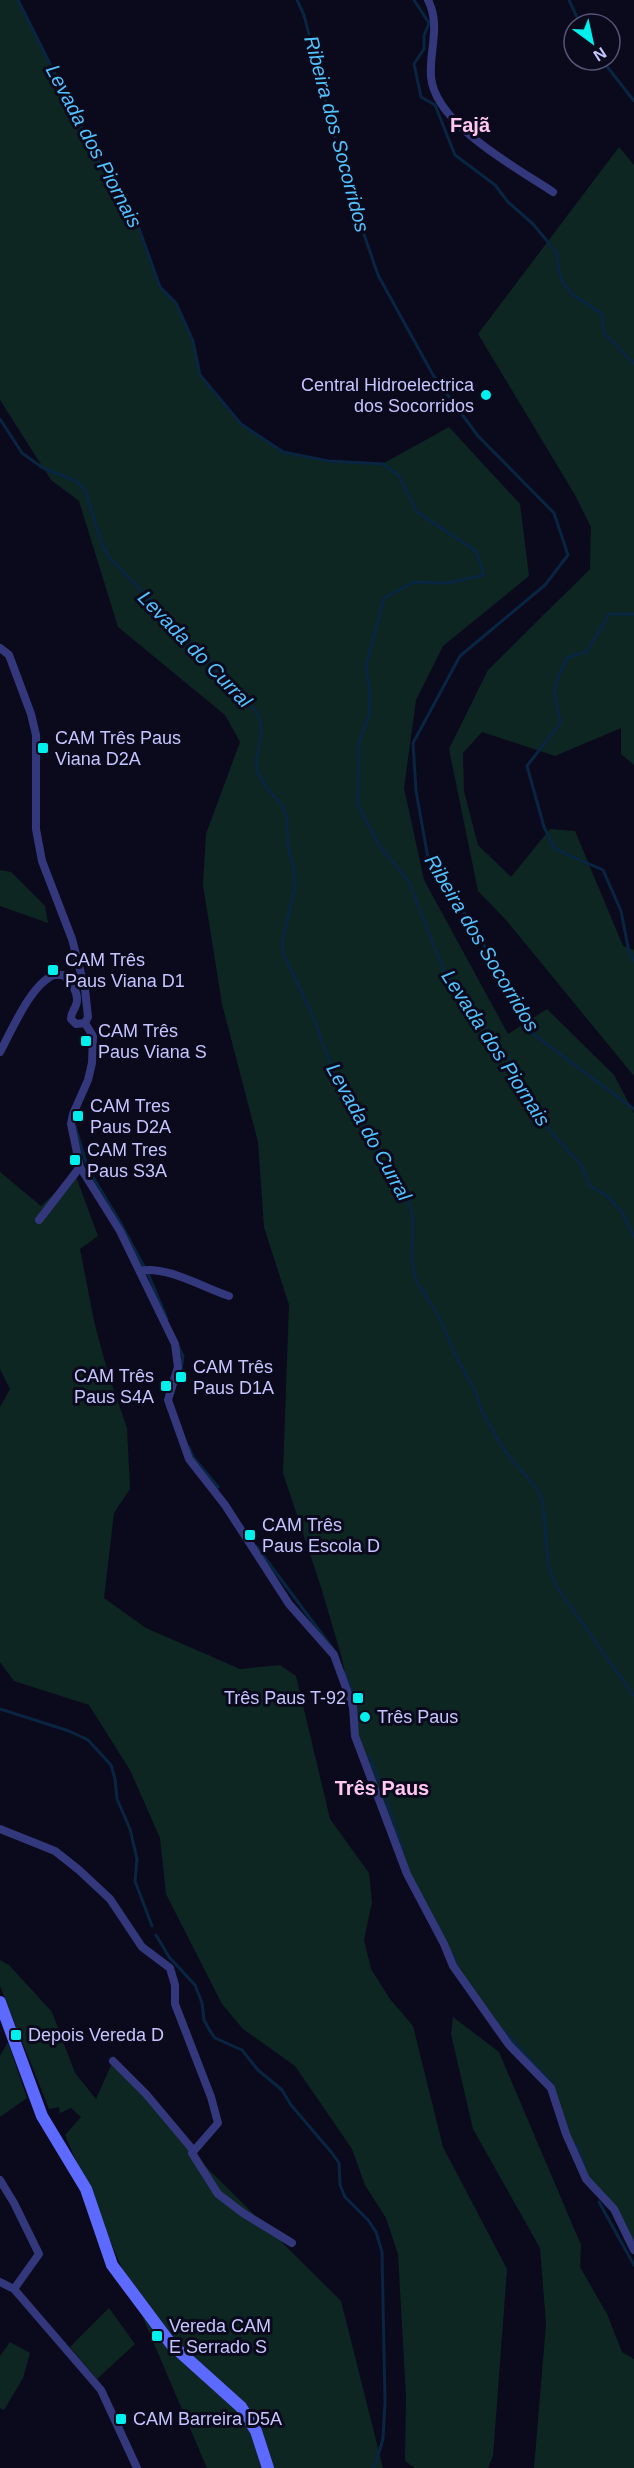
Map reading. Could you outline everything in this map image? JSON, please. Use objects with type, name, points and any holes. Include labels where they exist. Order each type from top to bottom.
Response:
[{"type":"main road","points":[[0,2002],[42,2116],[86,2189],[112,2265],[171,2344],[242,2407],[256,2431],[268,2468]]},
{"type":"street","points":[[428,0],[436,31],[431,78],[446,110],[464,132],[553,192]]},
{"type":"street","points":[[0,648],[9,655],[36,735],[36,829],[42,861],[72,939],[85,989],[88,1017],[85,1023]]},
{"type":"street","points":[[0,1052],[32,996],[40,985],[54,975],[63,975],[72,984],[77,1000],[71,1012],[71,1019],[76,1024],[85,1023]]},
{"type":"street","points":[[85,1023],[93,1036],[92,1063],[71,1124],[80,1167],[120,1231],[178,1356],[178,1366],[168,1400],[189,1459],[225,1505],[289,1604],[334,1655],[353,1707],[355,1736],[407,1874],[453,1966],[509,2045],[551,2088],[566,2134],[586,2179],[614,2209],[634,2250]]},
{"type":"street","points":[[39,1220],[80,1167]]},
{"type":"street","points":[[140,1271],[149,1269],[163,1271],[229,1296]]},
{"type":"street","points":[[0,1829],[56,1851],[110,1899],[142,1947],[170,1968],[175,1985],[175,2004],[211,2097],[218,2123],[193,2150]]},
{"type":"street","points":[[113,2061],[146,2094],[193,2150],[192,2153],[218,2194],[243,2213],[292,2243]]},
{"type":"street","points":[[0,2180],[39,2254],[14,2289]]},
{"type":"street","points":[[0,2282],[14,2289],[101,2390],[137,2468]]},
{"type":"green space","points":[[0,0],[19,0],[110,183],[132,209],[160,287],[177,303],[193,341],[201,375],[242,424],[284,451],[328,460],[384,463],[449,427],[520,504],[529,576],[443,646],[416,700],[404,788],[424,880],[508,1034],[547,1009],[614,1075],[634,1113],[634,2250],[619,2218],[586,2179],[551,2088],[509,2045],[465,1985],[407,1874],[355,1736],[353,1707],[341,1655],[283,1473],[289,1305],[264,1227],[258,1142],[222,1004],[203,885],[206,834],[240,742],[225,715],[118,627],[79,501],[51,480],[0,400]]},
{"type":"green space","points":[[619,147],[634,165],[634,765],[621,754],[621,728],[555,756],[482,732],[463,753],[464,791],[478,845],[511,877],[550,829],[575,831],[623,946],[634,950],[634,1076],[506,920],[478,891],[449,749],[488,670],[590,569],[591,527],[575,495],[478,334]]},
{"type":"green space","points":[[0,870],[11,872],[45,906],[48,923],[0,906]]},
{"type":"green space","points":[[0,1172],[41,1206],[75,1174],[98,1236],[80,1249],[94,1321],[107,1370],[127,1428],[130,1489],[114,1513],[104,1598],[146,1628],[240,1669],[280,1665],[296,1676],[330,1819],[369,1873],[372,1902],[364,1940],[371,1969],[390,1999],[413,2026],[443,2147],[507,2269],[493,2456],[488,2468],[415,2468],[405,2461],[406,2396],[398,2254],[386,2218],[365,2185],[352,2149],[295,2066],[243,2029],[222,2004],[166,1894],[160,1838],[130,1770],[89,1705],[14,1681],[0,1662],[0,1407],[10,1389],[0,1369]]},
{"type":"green space","points":[[0,1960],[9,1965],[52,2012],[75,2073],[96,2099],[113,2061],[192,2153],[341,2301],[383,2468],[207,2468],[65,2135],[81,2117],[71,2108],[60,2113],[59,2107],[49,2109],[0,1986]]},
{"type":"green space","points":[[453,2017],[499,2052],[581,2245],[580,2267],[607,2314],[622,2352],[634,2359],[634,2468],[534,2468],[546,2324],[540,2248],[473,2129],[451,2034]]},
{"type":"green space","points":[[8,2042],[27,2098],[0,2117],[0,2056]]},
{"type":"green space","points":[[109,2308],[135,2344],[97,2379],[70,2347]]},
{"type":"green space","points":[[10,2342],[30,2353],[23,2378],[4,2410],[0,2408],[0,2356]]},
{"type":"waterway","name":"Levada dos Piornais","points":[[18,0],[110,184],[132,209],[160,287],[176,303],[193,341],[200,375],[241,424],[283,452],[328,461],[384,464],[399,476],[417,512],[476,551],[484,575],[447,583],[414,582],[384,598],[366,666],[370,692],[369,715],[359,743],[358,805],[379,845],[409,882],[444,971],[506,1055],[544,1124],[581,1165],[590,1186],[606,1195],[622,1212],[634,1237]]},
{"type":"waterway","name":"Ribeira dos Socorridos","points":[[297,0],[304,15],[347,185],[378,275],[433,375],[478,436],[554,513],[568,555],[545,585],[460,656],[413,743],[416,791],[428,858],[475,929],[532,1033],[634,1109]]},
{"type":"waterway","points":[[414,0],[429,23],[424,36],[424,49],[414,64],[421,97],[435,105],[455,155],[495,185],[508,202],[533,224],[557,253],[559,272],[564,285],[572,294],[602,314],[604,333],[634,364]]},
{"type":"waterway","points":[[569,0],[574,12]]},
{"type":"waterway","points":[[611,72],[634,101]]},
{"type":"waterway","name":"Levada do Curral","points":[[0,419],[22,453],[43,468],[76,481],[85,490],[102,544],[109,557],[153,603],[178,635],[209,660],[223,682],[257,713],[261,723],[261,737],[256,761],[257,771],[266,787],[282,805],[287,819],[288,846],[294,869],[295,887],[282,943],[284,955],[312,1014],[333,1071],[349,1094],[384,1167],[408,1200],[413,1218],[412,1259],[416,1280],[439,1317],[475,1391],[482,1411],[504,1450],[538,1490],[543,1503],[548,1564],[556,1586],[634,1696]]},
{"type":"waterway","points":[[634,614],[609,614],[587,651],[567,658],[558,676],[555,689],[561,722],[527,766],[544,827],[555,849],[603,870],[621,911],[629,952],[634,961]]},
{"type":"waterway","points":[[75,1126],[88,1169],[149,1276],[167,1319]]},
{"type":"waterway","points":[[178,1345],[183,1356],[181,1370]]},
{"type":"waterway","points":[[189,1447],[193,1457],[218,1487]]},
{"type":"waterway","points":[[256,1546],[336,1653]]},
{"type":"waterway","points":[[345,1672],[352,1690]]},
{"type":"waterway","points":[[0,1709],[69,1731],[88,1740],[111,1765],[117,1799],[130,1829],[137,1859],[135,1881],[152,1926]]},
{"type":"waterway","points":[[369,1756],[384,1791],[403,1851]]},
{"type":"waterway","points":[[156,1935],[169,1957],[195,1985],[202,2003],[204,2020],[215,2038],[242,2050],[258,2070],[282,2090],[291,2105],[339,2163],[340,2185],[345,2197],[368,2220],[376,2232],[382,2252],[385,2401],[383,2439],[374,2468]]},
{"type":"waterway","points":[[451,1952],[458,1967]]},
{"type":"waterway","points":[[502,2029],[552,2084]]},
{"type":"waterway","points":[[576,2145],[585,2166]]},
{"type":"waterway","points":[[599,2202],[634,2265]]},
{"type":"place","name":"Central Hidroelectrica dos Socorridos","points":[[486,395]]},
{"type":"place","name":"CAM Três Paus Viana D2A","points":[[43,748]]},
{"type":"place","name":"CAM Três Paus Viana D1","points":[[53,970]]},
{"type":"place","name":"CAM Três Paus Viana S","points":[[86,1041]]},
{"type":"place","name":"CAM Tres Paus D2A","points":[[78,1116]]},
{"type":"place","name":"CAM Tres Paus S3A","points":[[75,1160]]},
{"type":"place","name":"CAM Três Paus D1A","points":[[181,1377]]},
{"type":"place","name":"CAM Três Paus S4A","points":[[166,1386]]},
{"type":"place","name":"CAM Três Paus Escola D","points":[[250,1535]]},
{"type":"place","name":"Três Paus T-92","points":[[358,1698]]},
{"type":"place","name":"Três Paus","points":[[365,1717]]},
{"type":"place","name":"Depois Vereda D","points":[[16,2035]]},
{"type":"place","name":"Vereda CAM E Serrado S","points":[[157,2336]]},
{"type":"place","name":"CAM Barreira D5A","points":[[121,2419]]},
{"type":"district","name":"Fajã","points":[[470,125]]},
{"type":"district","name":"Três Paus","points":[[382,1788]]}]
